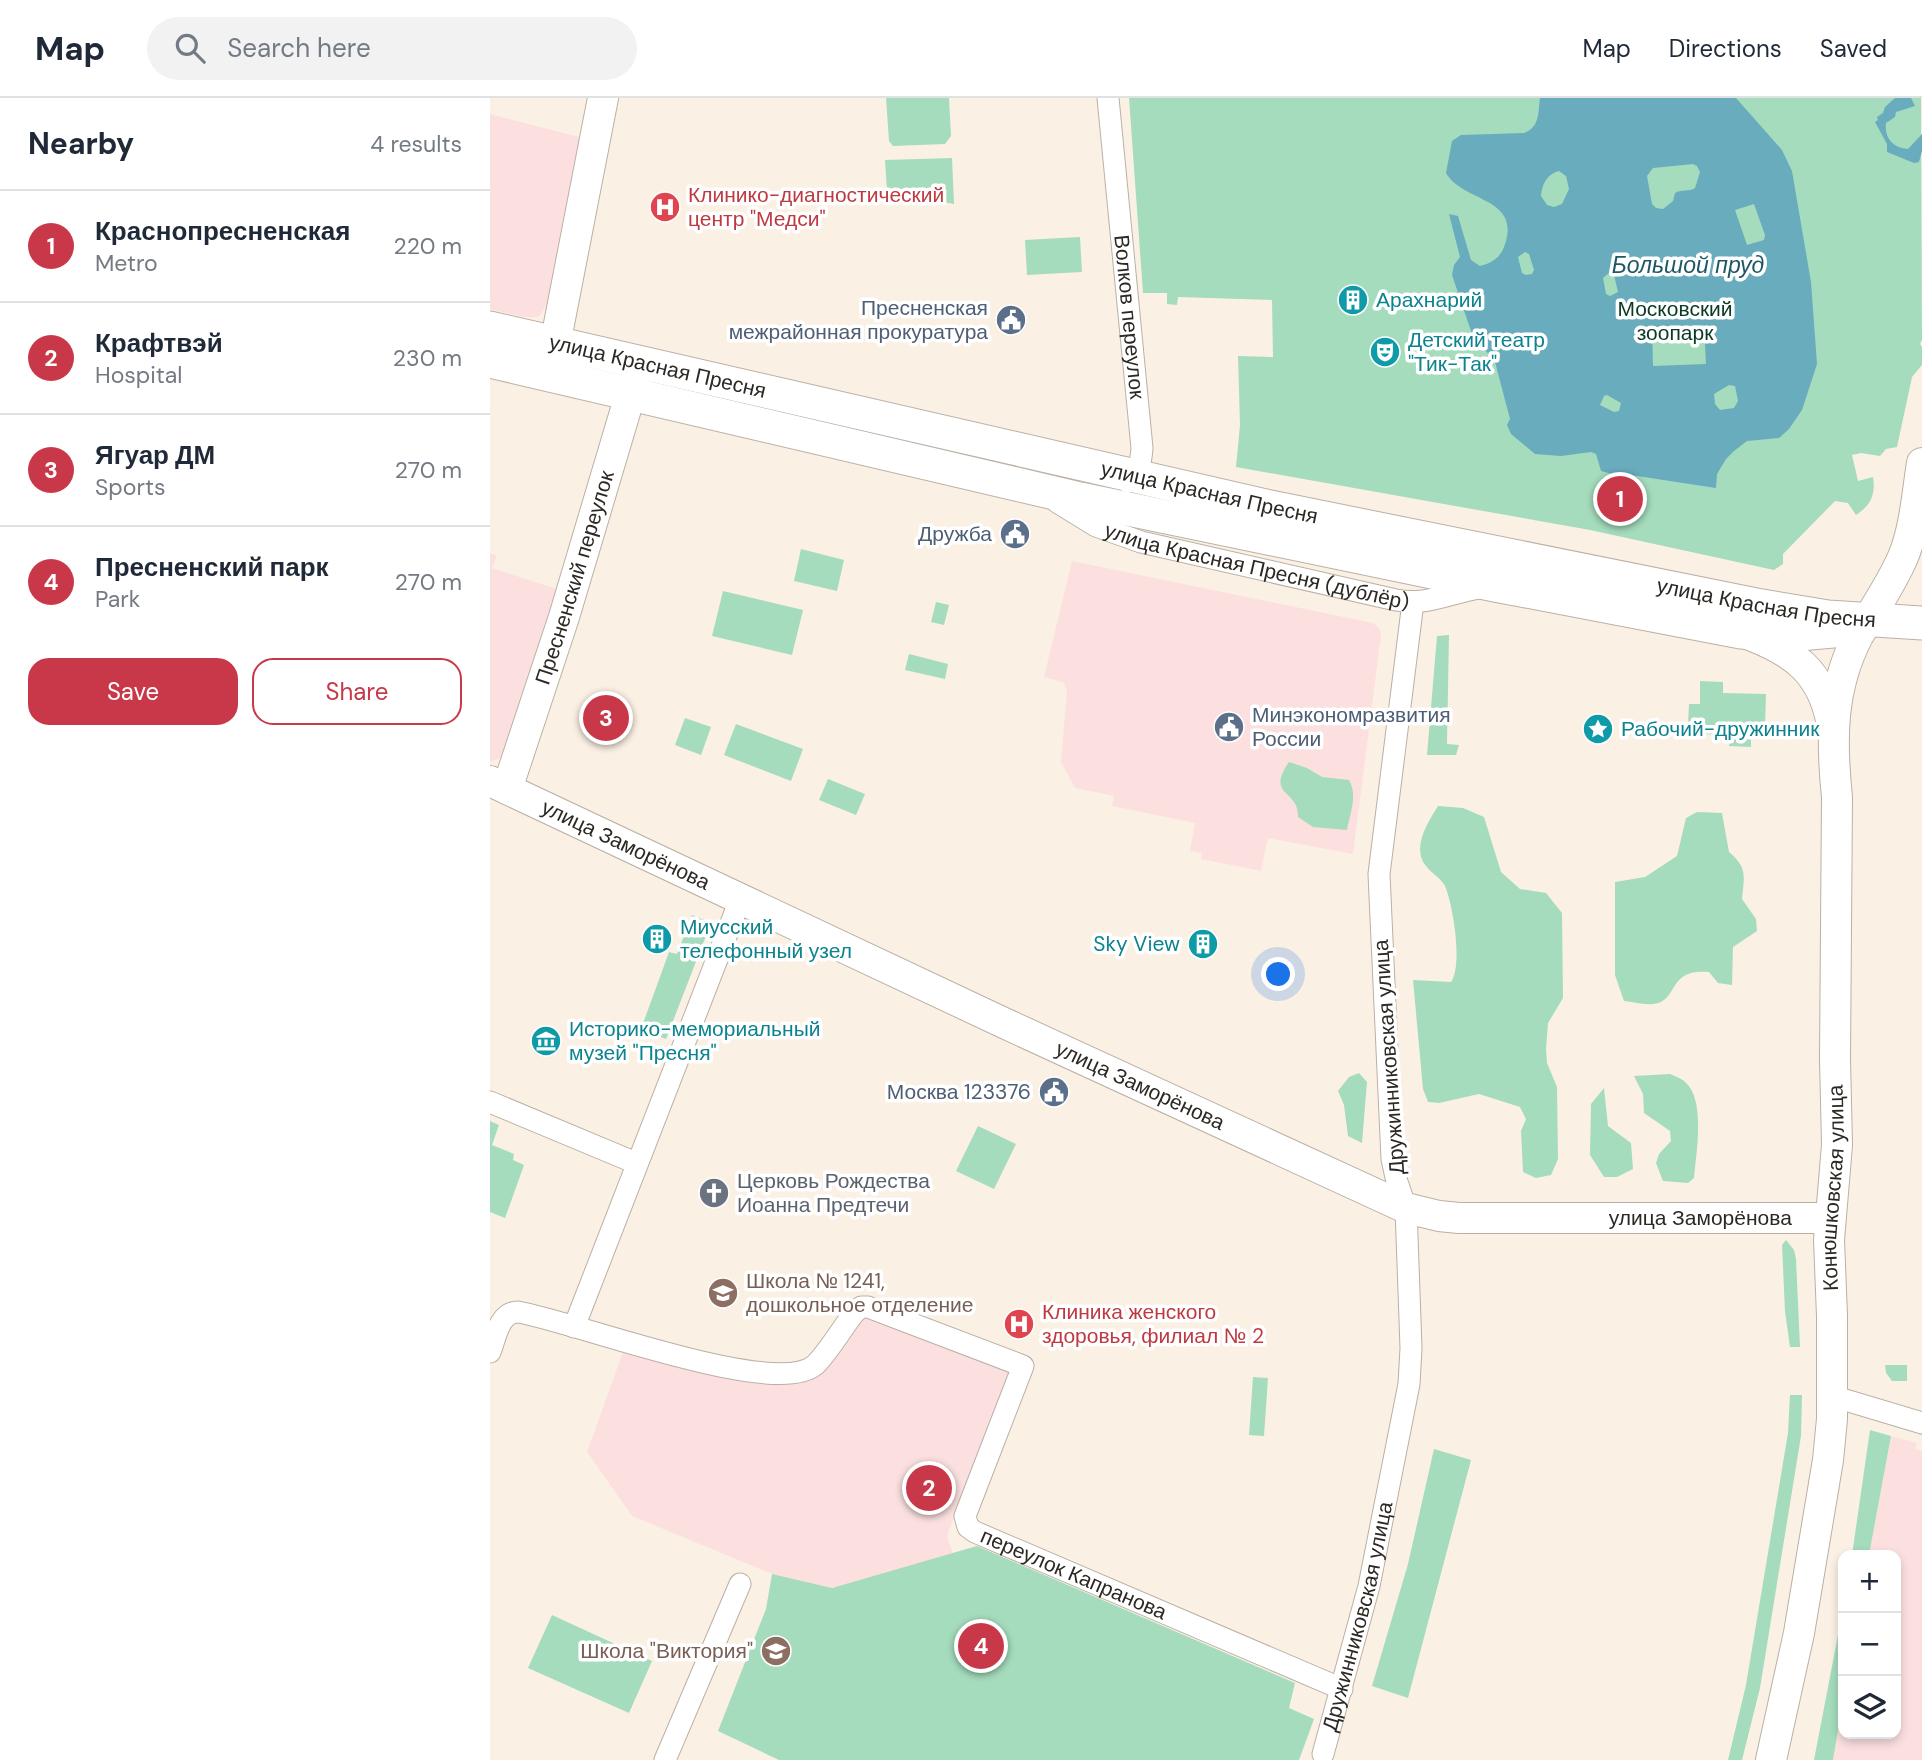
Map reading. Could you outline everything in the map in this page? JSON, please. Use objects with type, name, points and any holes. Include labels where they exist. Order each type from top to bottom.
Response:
[{"type":"main road","name":"улица Красная Пресня","points":[[490,328],[552,360]]},
{"type":"main road","name":"улица Красная Пресня","points":[[490,361],[552,360],[1756,605],[1828,617],[1868,619]]},
{"type":"main road","name":"улица Красная Пресня","points":[[635,379],[1080,499],[1494,585],[1741,632],[1788,635],[1827,633],[1868,619]]},
{"type":"main road","points":[[1868,619],[1922,623]]},
{"type":"street","points":[[552,360],[604,98]]},
{"type":"street","name":"Волков переулок","points":[[1108,98],[1142,448],[1140,466],[1134,477]]},
{"type":"street","name":"Пресненский переулок","points":[[499,785],[572,592],[635,379]]},
{"type":"street","name":"Конюшковская улица","points":[[1771,1760],[1796,1645],[1828,1460],[1832,1396],[1830,1218],[1837,1145],[1834,734],[1840,678],[1853,646],[1903,558],[1919,507],[1922,463]]},
{"type":"street","points":[[1080,499],[1107,494],[1134,477]]},
{"type":"street","name":"улица Красная Пресня (дублёр)","points":[[1027,486],[1096,526],[1118,535],[1381,597],[1413,602],[1432,601],[1457,592],[1494,585]]},
{"type":"street","name":"Дружинниковская улица","points":[[1323,1754],[1368,1586],[1409,1384],[1411,1348],[1406,1208],[1392,1159],[1378,893],[1413,602]]},
{"type":"street","points":[[1741,632],[1786,652],[1808,669],[1823,691],[1834,734]]},
{"type":"street","name":"улица Заморёнова","points":[[499,785],[740,900],[1406,1208],[1439,1216],[1460,1217],[1830,1218]]},
{"type":"street","points":[[490,1352],[504,1316],[511,1312],[526,1313],[573,1327],[740,900]]},
{"type":"street","points":[[490,1102],[636,1163]]},
{"type":"street","name":"переулок Капранова","points":[[573,1327],[737,1371],[791,1374],[814,1366],[854,1313],[861,1307],[868,1307],[1023,1366],[965,1516],[968,1527],[1342,1689]]},
{"type":"street","points":[[1832,1396],[1922,1423]]},
{"type":"street","points":[[665,1760],[740,1584]]},
{"type":"shaded area","points":[[490,114],[583,138],[550,297],[538,317],[523,317],[490,309]]},
{"type":"shaded area","points":[[490,553],[497,556],[492,568],[557,589],[507,752],[503,757],[492,761],[490,761]]},
{"type":"shaded area","points":[[1072,561],[1373,623],[1380,629],[1353,854],[1268,838],[1261,871],[1201,859],[1202,853],[1190,851],[1195,823],[1112,806],[1114,796],[1075,788],[1061,762],[1067,690],[1063,682],[1044,677]]},
{"type":"shaded area","points":[[863,1317],[1009,1373],[947,1536],[953,1554],[832,1588],[772,1574],[632,1516],[587,1452],[624,1349],[758,1381],[810,1381],[837,1353]]},
{"type":"shaded area","points":[[1891,1436],[1917,1443],[1915,1449],[1922,1451],[1922,1760],[1833,1760],[1838,1730],[1838,1739],[1901,1739],[1901,1550],[1870,1550]]},
{"type":"green space","points":[[886,98],[949,98],[951,136],[945,144],[893,146],[889,141]]},
{"type":"green space","name":"Московский зоопарк","points":[[1129,98],[1921,98],[1922,365],[1912,377],[1897,447],[1886,449],[1880,456],[1861,453],[1852,455],[1858,481],[1873,477],[1873,495],[1868,504],[1856,515],[1848,503],[1835,501],[1783,554],[1783,564],[1774,570],[1590,530],[1236,467],[1240,425],[1238,356],[1273,357],[1272,300],[1178,297],[1177,305],[1167,304],[1167,293],[1143,293]]},
{"type":"green space","points":[[952,158],[954,204],[887,191],[885,160]]},
{"type":"green space","points":[[1080,237],[1082,272],[1027,275],[1025,240]]},
{"type":"green space","points":[[801,549],[844,560],[837,591],[794,581]]},
{"type":"green space","points":[[723,591],[803,610],[792,655],[712,636]]},
{"type":"green space","points":[[936,602],[949,605],[944,625],[931,622]]},
{"type":"green space","points":[[1449,635],[1447,744],[1459,745],[1456,755],[1427,755],[1437,636]]},
{"type":"green space","points":[[909,654],[948,664],[945,679],[905,670]]},
{"type":"green space","points":[[1700,681],[1723,682],[1723,693],[1766,694],[1765,726],[1751,726],[1751,747],[1729,746],[1730,735],[1698,734],[1698,725],[1688,724],[1689,704],[1700,704]]},
{"type":"green space","points":[[685,718],[711,727],[701,755],[675,745]]},
{"type":"green space","points":[[736,724],[803,749],[791,781],[724,755]]},
{"type":"green space","points":[[1289,762],[1322,777],[1349,780],[1353,798],[1347,830],[1313,827],[1298,817],[1294,802],[1280,781]]},
{"type":"green space","points":[[828,779],[865,794],[856,815],[819,800]]},
{"type":"green space","points":[[1438,806],[1463,808],[1484,817],[1501,872],[1520,889],[1546,893],[1562,913],[1563,998],[1548,1023],[1546,1049],[1547,1063],[1557,1087],[1558,1159],[1551,1175],[1536,1178],[1523,1172],[1521,1131],[1526,1119],[1520,1107],[1479,1094],[1439,1103],[1428,1102],[1423,1089],[1413,980],[1451,982],[1456,962],[1454,920],[1448,895],[1443,883],[1426,866],[1420,851],[1423,835]]},
{"type":"green space","points":[[1697,812],[1722,813],[1729,852],[1742,868],[1742,899],[1756,919],[1757,931],[1733,947],[1732,985],[1718,983],[1709,972],[1695,972],[1680,980],[1661,1002],[1650,1004],[1624,1001],[1615,975],[1615,882],[1645,877],[1677,856],[1686,818]]},
{"type":"green space","points":[[692,915],[711,923],[666,1039],[641,1029],[669,952],[677,954]]},
{"type":"green space","points":[[1359,1073],[1367,1082],[1362,1143],[1348,1136],[1344,1105],[1338,1091],[1349,1077]]},
{"type":"green space","points":[[1670,1074],[1685,1082],[1696,1101],[1698,1127],[1694,1178],[1688,1183],[1663,1181],[1656,1163],[1659,1154],[1671,1141],[1670,1131],[1644,1113],[1643,1094],[1634,1076]]},
{"type":"green space","points":[[1604,1088],[1608,1126],[1631,1143],[1633,1169],[1617,1177],[1604,1177],[1590,1155],[1591,1104]]},
{"type":"green space","points":[[490,1121],[499,1125],[492,1145],[514,1154],[513,1160],[524,1165],[505,1218],[490,1212]]},
{"type":"green space","points":[[978,1126],[1016,1144],[994,1189],[956,1171]]},
{"type":"green space","points":[[1786,1240],[1794,1250],[1796,1259],[1800,1347],[1790,1347],[1785,1311],[1782,1245]]},
{"type":"green space","points":[[1885,1365],[1907,1365],[1907,1381],[1892,1381],[1886,1373]]},
{"type":"green space","points":[[1253,1377],[1268,1378],[1264,1436],[1249,1435]]},
{"type":"green space","points":[[1790,1395],[1802,1395],[1801,1436],[1760,1688],[1742,1760],[1728,1760],[1746,1685],[1788,1433]]},
{"type":"green space","points":[[1870,1430],[1891,1436],[1870,1550],[1853,1550]]},
{"type":"green space","points":[[1434,1449],[1471,1460],[1408,1698],[1372,1686],[1408,1564]]},
{"type":"green space","points":[[977,1546],[1295,1683],[1289,1708],[1314,1719],[1299,1760],[779,1760],[718,1731],[766,1609],[772,1574],[832,1588]]},
{"type":"green space","points":[[552,1615],[652,1661],[629,1713],[528,1668]]},
{"type":"green space","points":[[1838,1635],[1838,1730],[1833,1760],[1814,1760]]},
{"type":"water","name":"Большой пруд","points":[[1540,98],[1736,98],[1782,150],[1792,171],[1811,282],[1817,364],[1802,410],[1789,429],[1779,438],[1747,441],[1734,451],[1717,474],[1716,488],[1601,471],[1596,454],[1591,452],[1561,456],[1535,454],[1511,434],[1507,425],[1510,419],[1495,362],[1472,334],[1452,275],[1454,265],[1460,257],[1449,214],[1458,216],[1471,260],[1480,266],[1490,263],[1500,254],[1508,227],[1497,208],[1464,190],[1446,173],[1452,141],[1461,135],[1524,133],[1536,123]],"holes":[[[1693,164],[1700,172],[1695,188],[1675,193],[1673,201],[1663,209],[1652,204],[1647,176],[1653,168]],[[1559,171],[1566,176],[1569,189],[1562,204],[1554,207],[1547,205],[1541,196],[1544,184],[1551,174]],[[1754,204],[1765,235],[1764,240],[1747,245],[1735,210]],[[1525,252],[1529,254],[1534,270],[1532,274],[1522,273],[1518,257]],[[1609,273],[1614,275],[1618,292],[1610,296],[1606,294],[1603,278]],[[1704,325],[1706,364],[1653,366],[1652,327]],[[1729,385],[1735,386],[1738,401],[1734,408],[1720,410],[1715,404],[1714,394]],[[1607,395],[1621,403],[1619,411],[1614,412],[1600,405]]]},
{"type":"water","points":[[1895,98],[1911,98],[1915,106],[1896,112],[1895,117],[1886,123],[1886,133],[1894,144],[1908,149],[1922,134],[1919,162],[1914,163],[1887,152],[1887,144],[1875,122]]},
{"type":"place","name":"Клинико-диагностический центр \"Медси\"","points":[[665,207]]},
{"type":"place","name":"Арахнарий","points":[[1353,300]]},
{"type":"place","name":"Пресненская межрайонная прокуратура","points":[[1011,320]]},
{"type":"place","name":"Детский театр \"Тик-Так\"","points":[[1385,352]]},
{"type":"place","name":"Краснопресненская","points":[[1620,499]]},
{"type":"place","name":"Дружба","points":[[1015,534]]},
{"type":"place","name":"Ягуар ДМ","points":[[606,718]]},
{"type":"place","name":"Минэкономразвития России","points":[[1229,727]]},
{"type":"place","name":"Рабочий-дружинник","points":[[1598,729]]},
{"type":"place","name":"Миусский телефонный узел","points":[[657,939]]},
{"type":"place","name":"Sky View","points":[[1203,944]]},
{"type":"place","name":"Историко-мемориальный музей \"Пресня\"","points":[[546,1041]]},
{"type":"place","name":"Москва 123376","points":[[1054,1092]]},
{"type":"place","name":"Церковь Рождества Иоанна Предтечи","points":[[714,1193]]},
{"type":"place","name":"Школа № 1241, дошкольное отделение","points":[[723,1293]]},
{"type":"place","name":"Клиника женского здоровья, филиал № 2","points":[[1019,1324]]},
{"type":"place","name":"Крафтвэй","points":[[929,1488]]},
{"type":"place","name":"Пресненский парк","points":[[981,1646]]},
{"type":"place","name":"Школа \"Виктория\"","points":[[776,1651]]}]
